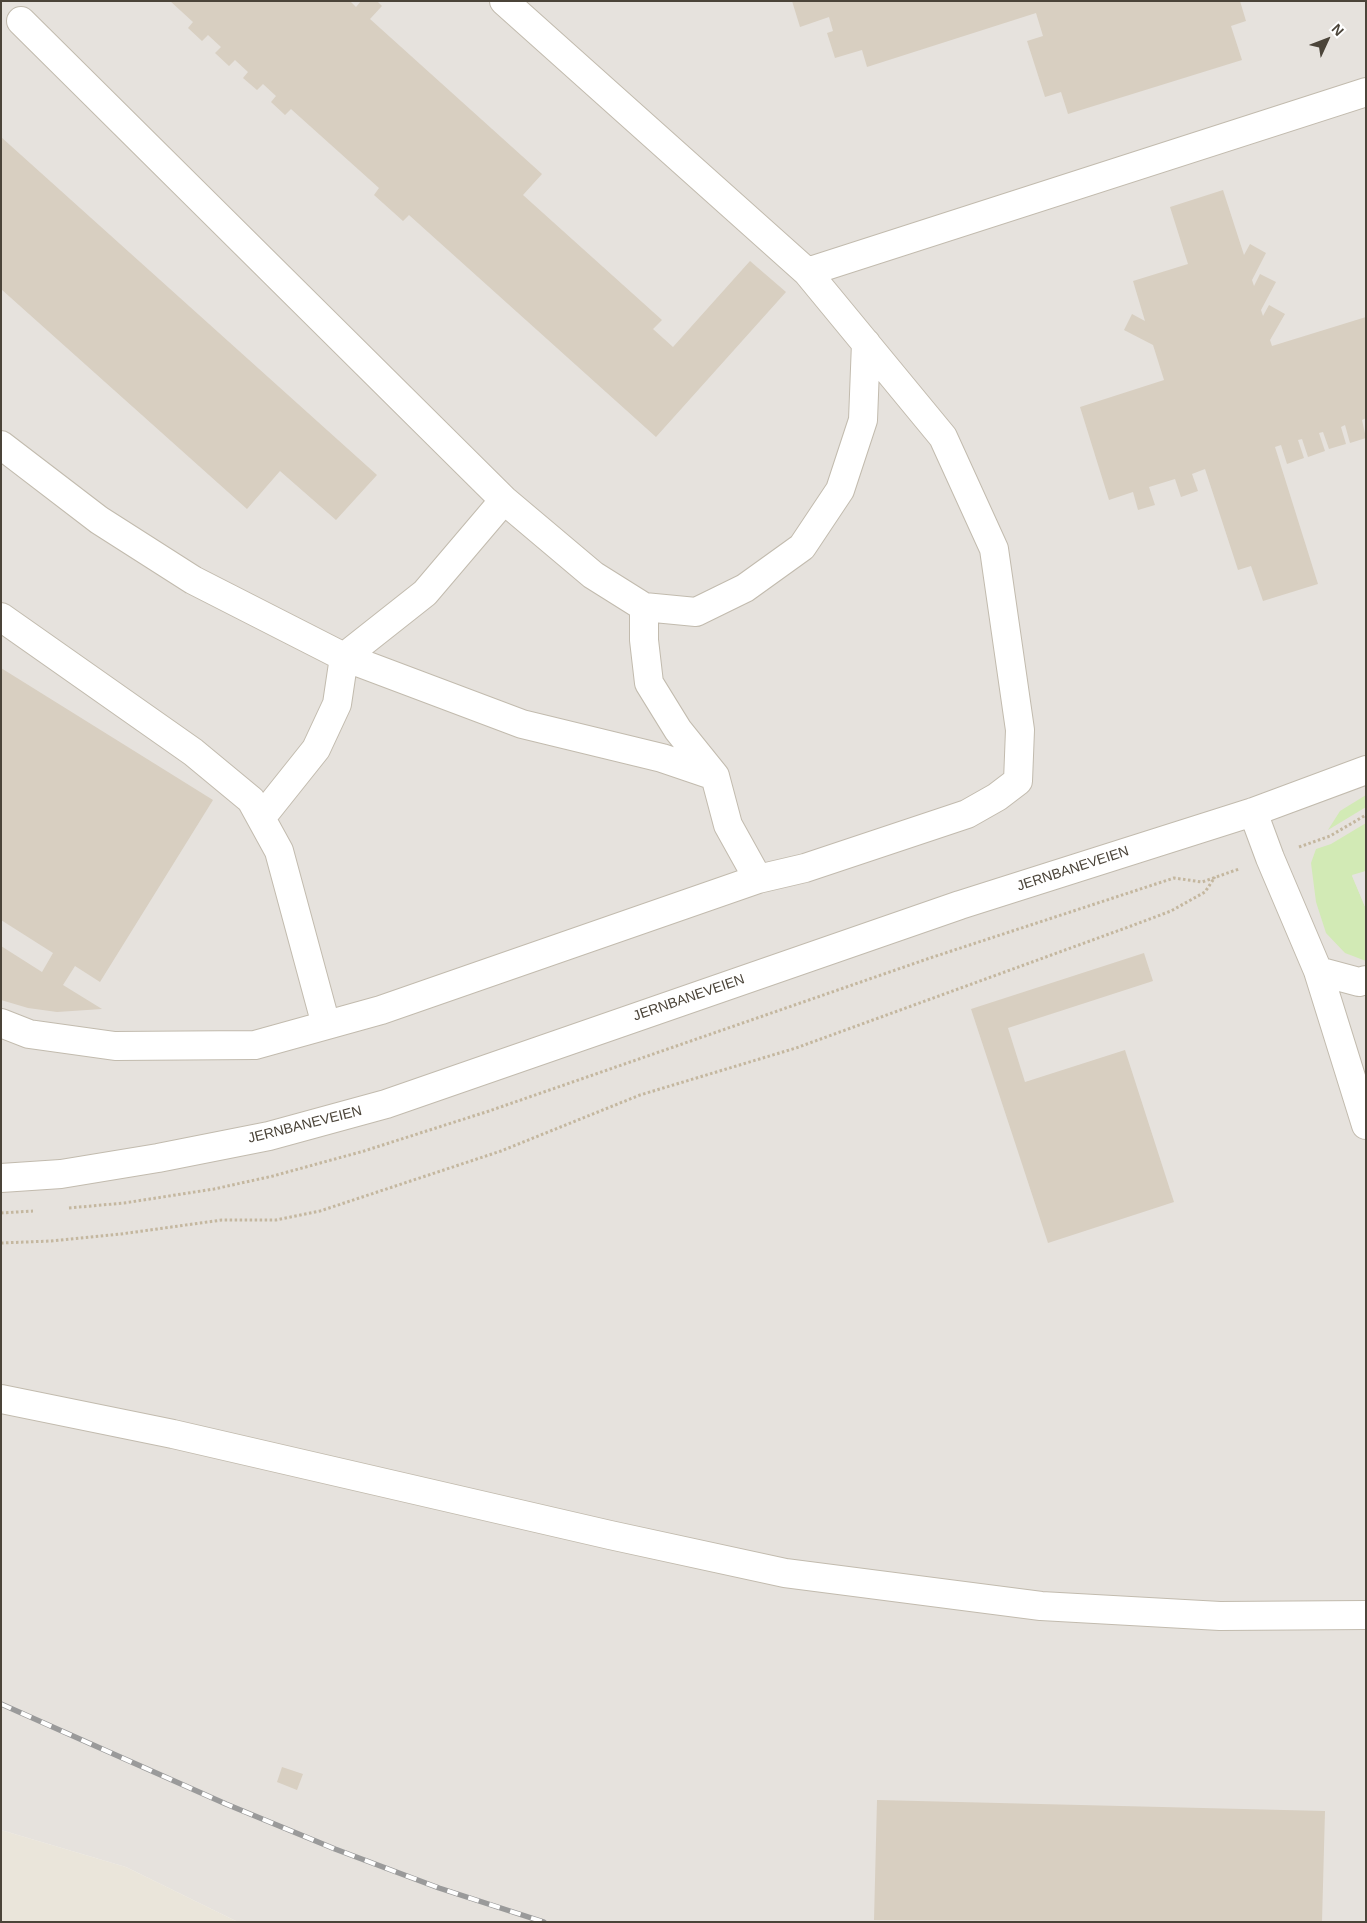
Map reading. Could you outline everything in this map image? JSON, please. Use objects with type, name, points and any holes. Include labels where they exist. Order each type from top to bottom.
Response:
[{"type":"street","points":[[1,1023],[29,1034],[115,1046],[255,1045],[381,1010],[758,879],[805,868],[967,814],[1018,781],[1020,730],[994,549],[943,437],[807,272],[504,1]]},
{"type":"street","points":[[20,21],[504,500],[593,575],[644,607],[696,612],[745,588],[802,547],[840,490],[862,420],[866,343]]},
{"type":"street","points":[[807,272],[1366,92]]},
{"type":"street","points":[[1,445],[99,520],[193,580],[344,657],[522,724],[662,758],[715,776]]},
{"type":"street","points":[[261,818],[316,749],[337,704],[344,657],[425,593],[504,500]]},
{"type":"street","points":[[644,607],[644,640],[649,683],[678,730],[715,776],[728,825],[758,879]]},
{"type":"street","points":[[1,617],[193,752],[251,800],[279,851],[326,1025]]},
{"type":"street","name":"JERNBANEVEIEN","points":[[1,1178],[61,1174],[158,1158],[269,1136],[386,1104],[951,908],[1253,812],[1366,770]]},
{"type":"street","points":[[1253,812],[1270,858],[1318,971],[1366,1125]]},
{"type":"street","points":[[1318,971],[1364,984]]},
{"type":"street","points":[[1,1399],[173,1434],[610,1535],[785,1572],[1041,1606],[1220,1616],[1366,1615]]},
{"type":"path","points":[[68,1208],[124,1203],[214,1189],[273,1176],[364,1151],[489,1111],[930,958],[1174,878],[1202,882],[1330,836],[1366,815]]},
{"type":"path","points":[[1,1243],[121,1234],[222,1220],[276,1220],[320,1211],[501,1151],[640,1095],[796,1048],[1131,926],[1171,911],[1204,892],[1216,877]]},
{"type":"path","points":[[1,1213],[39,1210]]},
{"type":"shaded area","points":[[1,1],[1366,1],[1366,1922],[238,1922],[126,1867],[1,1830]]},
{"type":"shaded area","points":[[1366,871],[1366,909],[1352,875]]},
{"type":"shaded area","points":[[1,1830],[126,1867],[238,1922],[1,1922]]},
{"type":"green space","points":[[1366,795],[1366,807],[1328,830],[1340,811]]},
{"type":"green space","points":[[1366,823],[1366,871],[1352,876],[1366,909],[1366,961],[1345,953],[1326,933],[1316,902],[1311,863],[1316,849],[1331,844]]},
{"type":"building","points":[[170,1],[350,1],[356,7],[361,1],[377,1],[382,6],[370,19],[542,174],[523,195],[662,320],[653,329],[673,347],[750,261],[786,292],[656,437],[409,215],[403,221],[374,195],[379,188],[291,109],[285,115],[271,102],[276,96],[263,84],[257,90],[243,78],[248,72],[235,60],[229,66],[215,53],[221,47],[208,35],[202,41],[188,28],[193,22]]},
{"type":"building","points":[[792,1],[1240,1],[1246,21],[1231,26],[1242,60],[1068,114],[1061,92],[1045,97],[1027,41],[1043,36],[1036,13],[867,67],[862,50],[835,58],[827,33],[833,31],[829,17],[800,27]]},
{"type":"building","points":[[1,137],[377,475],[336,520],[280,471],[247,509],[1,289]]},
{"type":"building","points":[[1223,190],[1244,255],[1250,244],[1266,253],[1252,280],[1254,286],[1260,274],[1276,282],[1261,310],[1263,316],[1269,305],[1285,314],[1270,340],[1272,346],[1366,317],[1366,418],[1362,420],[1366,438],[1350,443],[1345,425],[1341,427],[1346,444],[1329,449],[1323,432],[1319,433],[1325,451],[1308,457],[1302,439],[1298,440],[1304,458],[1287,464],[1281,445],[1275,447],[1318,584],[1263,601],[1251,566],[1238,570],[1205,469],[1192,474],[1198,491],[1181,497],[1175,479],[1149,487],[1155,505],[1138,510],[1133,492],[1109,500],[1080,407],[1164,380],[1153,345],[1124,330],[1132,314],[1145,321],[1133,281],[1188,264],[1170,207]]},
{"type":"building","points":[[1,668],[213,800],[100,982],[75,966],[63,985],[102,1009],[57,1012],[28,1008],[1,1000],[1,946],[42,972],[53,953],[1,920]]},
{"type":"building","points":[[1144,953],[1153,981],[1008,1028],[1025,1082],[1125,1050],[1174,1202],[1048,1243],[971,1009]]},
{"type":"building","points":[[282,1767],[303,1774],[297,1790],[277,1782]]},
{"type":"building","points":[[877,1800],[1325,1811],[1322,1922],[874,1920]]},
{"type":"railway","points":[[1,1704],[226,1804],[335,1849],[439,1888],[544,1922]]}]
